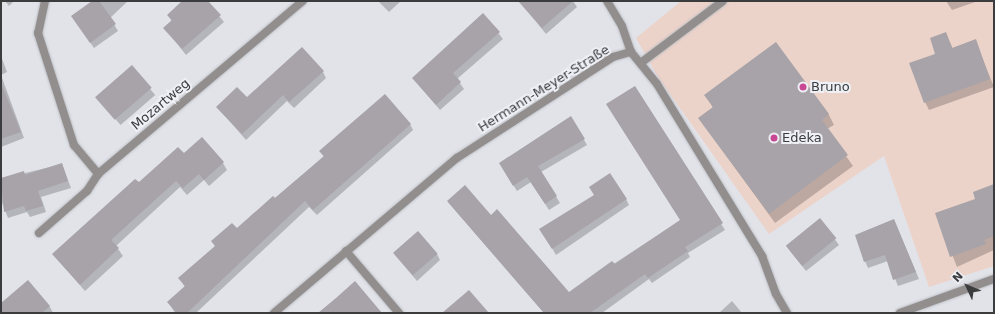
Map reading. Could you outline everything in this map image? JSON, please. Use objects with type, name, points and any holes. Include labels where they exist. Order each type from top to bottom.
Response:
[{"type":"street","points":[[45,1],[38,33],[40,40],[74,145],[98,174]]},
{"type":"street","name":"Mozartweg","points":[[39,233],[87,191],[98,174],[303,1]]},
{"type":"street","points":[[607,1],[622,26],[631,52]]},
{"type":"street","points":[[642,62],[724,1]]},
{"type":"street","name":"Hermann-Meyer-Straße","points":[[274,313],[457,158],[613,57],[631,52],[642,62],[762,256],[776,294],[787,313]]},
{"type":"street","points":[[346,251],[399,313]]},
{"type":"street","points":[[900,313],[994,279]]},
{"type":"shaded area","points":[[681,1],[994,1],[994,266],[929,287],[884,156],[769,234],[658,77],[636,38]]},
{"type":"building","points":[[92,1],[99,1],[116,24],[90,43],[71,16]]},
{"type":"building","points":[[182,1],[208,1],[221,15],[182,49],[163,28],[172,20],[167,15]]},
{"type":"building","points":[[518,1],[573,1],[542,28]]},
{"type":"building","points":[[483,13],[500,32],[453,73],[461,82],[436,105],[412,78]]},
{"type":"building","points":[[946,32],[952,48],[976,39],[990,79],[924,103],[909,63],[935,54],[930,38]]},
{"type":"building","name":"Edeka","points":[[776,42],[829,114],[822,120],[848,155],[769,214],[698,118],[713,107],[704,95]]},
{"type":"building","points":[[302,47],[324,71],[289,102],[283,95],[242,134],[216,107],[237,87],[247,97]]},
{"type":"building","points":[[132,65],[152,88],[115,120],[95,97]]},
{"type":"building","points":[[1,83],[21,132],[1,139]]},
{"type":"building","points":[[635,86],[723,223],[685,247],[688,251],[648,278],[645,274],[590,313],[544,313],[447,201],[465,185],[491,215],[497,209],[569,292],[612,261],[615,264],[680,220],[606,104]]},
{"type":"building","points":[[385,94],[411,124],[313,210],[305,201],[187,313],[177,313],[167,302],[185,286],[178,278],[215,246],[211,241],[232,223],[237,228],[273,196],[275,198],[324,156],[319,151]]},
{"type":"building","points":[[571,116],[585,139],[538,166],[557,196],[545,204],[527,177],[513,186],[499,163]]},
{"type":"building","points":[[202,137],[224,162],[204,180],[199,174],[183,188],[176,181],[111,240],[119,248],[80,285],[52,254],[135,179],[139,182],[178,147],[184,153]]},
{"type":"building","points":[[62,163],[68,181],[38,191],[43,206],[26,211],[24,206],[4,212],[1,178],[24,171],[25,175]]},
{"type":"building","points":[[610,173],[627,199],[552,249],[539,229],[594,195],[589,187]]},
{"type":"building","points":[[994,184],[994,236],[984,240],[986,244],[950,257],[935,213],[975,199],[973,192]]},
{"type":"building","points":[[820,218],[836,238],[802,266],[786,246]]},
{"type":"building","points":[[894,219],[916,272],[893,280],[885,255],[864,262],[855,235]]},
{"type":"building","points":[[418,231],[438,254],[413,275],[393,253]]},
{"type":"building","points":[[28,280],[50,306],[42,313],[1,313],[1,303]]},
{"type":"building","points":[[355,281],[382,313],[318,313],[336,298]]},
{"type":"building","points":[[469,290],[489,313],[442,313]]},
{"type":"place","name":"Bruno","points":[[803,87]]},
{"type":"place","name":"Edeka","points":[[774,138]]}]
